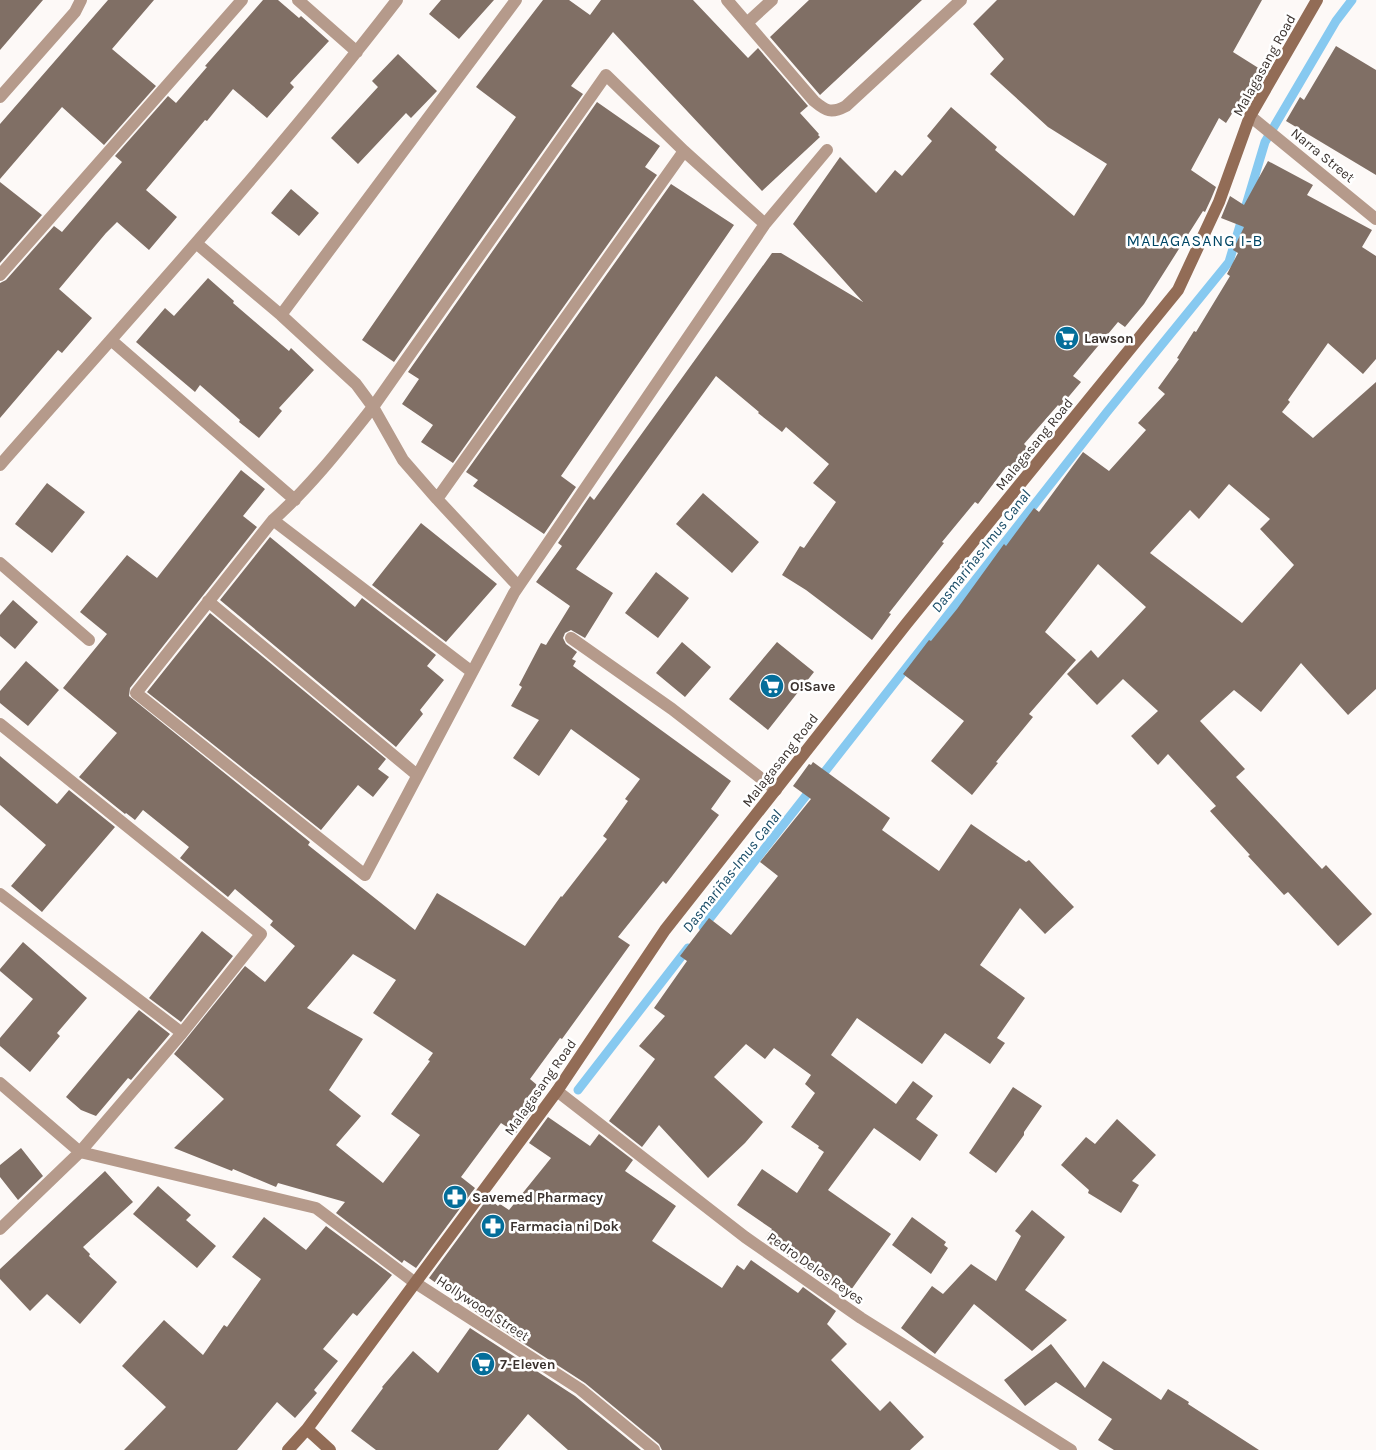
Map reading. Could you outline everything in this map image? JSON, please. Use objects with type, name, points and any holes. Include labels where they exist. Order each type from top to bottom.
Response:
[{"type":"main road","name":"Malagasang Road","points":[[288,1450],[307,1428],[557,1091],[665,930],[907,623],[1178,290],[1219,202],[1250,116],[1317,0]]},
{"type":"main road","points":[[307,1428],[330,1450]]},
{"type":"street","points":[[0,97],[75,12],[81,0]]},
{"type":"street","points":[[0,275],[242,0]]},
{"type":"street","points":[[298,0],[357,52]]},
{"type":"street","points":[[0,465],[196,243],[357,52],[397,0]]},
{"type":"street","points":[[282,315],[516,0]]},
{"type":"street","points":[[727,0],[814,101],[825,110],[837,111],[846,106],[961,0]]},
{"type":"street","points":[[747,23],[772,0]]},
{"type":"street","points":[[765,224],[684,151],[606,75],[373,407],[295,500],[273,520],[136,693],[365,875],[518,586],[765,224],[827,150]]},
{"type":"street","name":"Narra Street","points":[[1250,116],[1376,218]]},
{"type":"street","points":[[437,499],[684,151]]},
{"type":"street","points":[[196,243],[282,315],[356,384],[373,407],[403,460],[518,586]]},
{"type":"street","points":[[110,340],[295,500]]},
{"type":"street","points":[[273,520],[472,672]]},
{"type":"street","points":[[0,564],[89,640]]},
{"type":"street","points":[[208,601],[417,775]]},
{"type":"street","points":[[571,638],[672,709],[776,790]]},
{"type":"street","points":[[0,724],[261,934],[182,1033],[80,1152],[0,1229]]},
{"type":"street","points":[[0,894],[182,1033]]},
{"type":"street","points":[[0,1083],[80,1152]]},
{"type":"street","name":"Pedro Delos Reyes","points":[[557,1091],[761,1248],[862,1318],[1071,1450]]},
{"type":"street","name":"Hollywood Street","points":[[80,1152],[316,1208],[414,1282],[580,1389],[654,1450]]},
{"type":"building","points":[[0,0],[43,0],[0,50]]},
{"type":"building","points":[[108,0],[154,0],[112,49],[156,86],[104,145],[62,107],[0,179],[0,124]]},
{"type":"building","points":[[263,0],[278,0],[299,18],[301,16],[329,41],[290,83],[294,87],[267,118],[233,89],[207,121],[205,120],[146,190],[177,217],[149,250],[117,222],[106,233],[59,289],[92,318],[62,353],[58,350],[0,418],[0,283],[6,280],[54,226],[62,232],[122,162],[115,156],[168,96],[176,103],[207,67],[205,66]]},
{"type":"building","points":[[441,0],[494,0],[459,39],[429,14]]},
{"type":"building","points":[[543,0],[569,0],[590,15],[601,0],[693,0],[748,58],[758,48],[808,106],[800,113],[820,137],[762,191],[613,32],[571,86],[583,94],[394,362],[362,340],[516,117],[476,87]]},
{"type":"building","points":[[809,0],[922,0],[820,95],[770,37]]},
{"type":"building","points":[[997,0],[1262,0],[1233,52],[1260,69],[1226,123],[1219,118],[1191,170],[1216,187],[1205,212],[1203,211],[1144,304],[1125,327],[1118,322],[1073,376],[1081,382],[1024,444],[1028,448],[1010,470],[1006,467],[978,504],[975,502],[942,542],[944,543],[889,613],[891,614],[872,640],[806,590],[782,575],[800,546],[804,548],[836,502],[813,483],[829,464],[786,427],[782,432],[716,376],[576,569],[613,593],[585,638],[571,630],[565,633],[563,638],[566,644],[577,652],[572,659],[576,661],[573,666],[731,781],[711,809],[719,815],[666,884],[663,881],[618,937],[630,945],[562,1039],[560,1038],[530,1079],[537,1085],[525,1101],[535,1108],[516,1133],[501,1123],[461,1177],[475,1188],[416,1268],[404,1260],[402,1263],[336,1213],[345,1202],[278,1183],[276,1187],[174,1148],[224,1099],[174,1054],[245,966],[265,982],[295,946],[270,925],[273,921],[235,889],[228,897],[180,858],[189,847],[143,810],[135,820],[79,777],[117,733],[63,688],[107,634],[80,612],[127,555],[157,578],[241,470],[265,489],[243,516],[257,527],[130,688],[129,696],[310,842],[308,845],[415,930],[437,893],[525,946],[561,896],[607,839],[603,836],[628,801],[625,799],[640,779],[571,729],[539,776],[513,758],[539,720],[511,706],[522,687],[519,685],[541,643],[546,645],[570,606],[536,582],[562,546],[558,543],[590,496],[594,500],[772,253],[781,253],[863,302],[793,224],[840,157],[876,193],[895,170],[902,176],[932,141],[927,136],[951,107],[997,147],[995,150],[1074,216],[1107,164],[1048,127],[990,74],[1004,59],[973,24]],"holes":[[[353,954],[396,980],[373,1013],[433,1053],[428,1060],[430,1061],[391,1114],[420,1135],[383,1183],[336,1145],[361,1116],[329,1090],[363,1039],[307,1008]]]},
{"type":"building","points":[[1336,46],[1376,70],[1376,175],[1286,121],[1300,97],[1304,100]]},
{"type":"building","points":[[398,54],[437,91],[411,118],[406,113],[358,164],[331,138],[378,87],[372,81]]},
{"type":"building","points":[[597,102],[660,146],[645,167],[657,175],[453,463],[421,442],[433,425],[402,404],[419,379],[408,372]]},
{"type":"building","points":[[1268,161],[1313,185],[1307,195],[1372,230],[1362,247],[1376,256],[1376,359],[1363,374],[1328,343],[1288,400],[1290,402],[1282,412],[1313,438],[1376,382],[1376,689],[1348,715],[1301,663],[1261,712],[1234,690],[1200,721],[1245,769],[1236,777],[1322,869],[1326,865],[1372,914],[1338,946],[1288,892],[1284,895],[1248,856],[1250,855],[1210,811],[1216,806],[1168,754],[1158,765],[1131,736],[1158,711],[1123,679],[1097,705],[1067,674],[1091,650],[1098,658],[1146,607],[1098,564],[1045,632],[1076,660],[1029,714],[1033,717],[972,795],[931,761],[964,721],[903,674],[929,640],[931,641],[957,609],[1004,544],[1006,546],[1034,508],[1039,512],[1083,452],[1109,471],[1146,430],[1138,423],[1165,394],[1158,388],[1179,359],[1177,358],[1194,331],[1196,332],[1230,276],[1227,274],[1238,253],[1233,250],[1244,227],[1221,218],[1230,196],[1244,205]],"holes":[[[1229,484],[1270,519],[1260,529],[1294,565],[1242,623],[1150,553],[1190,510],[1199,519]]]},
{"type":"building","points":[[0,182],[42,215],[0,263]]},
{"type":"building","points":[[671,184],[734,225],[561,476],[576,487],[544,534],[473,486],[478,480],[466,472]]},
{"type":"building","points":[[291,189],[319,213],[299,236],[271,213]]},
{"type":"building","points":[[208,278],[234,301],[233,303],[289,351],[291,348],[314,370],[279,408],[282,411],[259,438],[200,385],[195,392],[136,342],[165,308],[174,316]]},
{"type":"building","points":[[47,483],[85,512],[52,553],[15,524]]},
{"type":"building","points":[[703,493],[759,542],[732,573],[676,524]]},
{"type":"building","points":[[421,523],[497,584],[446,642],[372,585]]},
{"type":"building","points":[[270,537],[355,607],[362,598],[436,655],[427,666],[444,680],[420,710],[423,714],[396,747],[220,600]]},
{"type":"building","points":[[656,572],[689,598],[658,638],[625,613]]},
{"type":"building","points":[[13,600],[38,622],[15,649],[0,636],[0,615]]},
{"type":"building","points":[[210,613],[386,759],[378,769],[389,777],[373,797],[358,785],[321,830],[147,692]]},
{"type":"building","points":[[682,642],[711,667],[685,697],[656,673]]},
{"type":"building","name":"O!Save","points":[[777,642],[814,672],[768,730],[729,699]]},
{"type":"building","points":[[26,661],[59,690],[28,726],[0,703],[0,691]]},
{"type":"building","points":[[0,756],[57,804],[69,790],[115,827],[42,912],[11,886],[46,845],[0,805]]},
{"type":"building","points":[[813,762],[890,818],[882,830],[939,871],[971,824],[1026,862],[1029,860],[1074,907],[1045,934],[1020,908],[980,965],[1025,998],[997,1038],[1005,1043],[990,1064],[945,1033],[922,1064],[857,1018],[831,1055],[896,1104],[913,1081],[933,1096],[916,1119],[938,1135],[920,1161],[874,1128],[828,1190],[891,1234],[846,1297],[770,1244],[765,1239],[772,1229],[737,1205],[762,1169],[797,1193],[824,1152],[818,1148],[819,1146],[791,1127],[815,1093],[805,1084],[811,1075],[774,1048],[765,1059],[746,1044],[714,1077],[763,1122],[745,1143],[708,1178],[659,1125],[642,1147],[609,1121],[655,1059],[639,1046],[665,1016],[654,1008],[687,961],[680,956],[709,918],[731,935],[778,876],[760,862],[811,799],[793,786],[809,764],[811,765]]},
{"type":"building","points":[[202,931],[233,956],[181,1022],[149,998]]},
{"type":"building","points":[[23,942],[87,998],[57,1033],[60,1036],[30,1072],[0,1046],[0,1038],[33,999],[0,971]]},
{"type":"building","points":[[139,1010],[170,1034],[131,1080],[128,1078],[96,1116],[81,1110],[66,1097]]},
{"type":"building","points":[[1013,1087],[1042,1106],[1024,1132],[1024,1135],[996,1173],[969,1153]]},
{"type":"building","points":[[548,1117],[590,1146],[599,1134],[633,1160],[625,1171],[676,1206],[652,1241],[722,1288],[737,1265],[744,1270],[751,1260],[798,1293],[803,1287],[836,1311],[827,1324],[847,1344],[831,1360],[880,1411],[890,1401],[924,1437],[910,1450],[662,1450],[659,1444],[585,1383],[480,1315],[429,1278],[488,1198],[498,1206],[500,1204],[509,1210],[551,1158],[529,1143]]},
{"type":"building","points":[[1117,1119],[1156,1155],[1132,1181],[1139,1185],[1121,1213],[1088,1193],[1089,1190],[1061,1165],[1086,1137],[1095,1144]]},
{"type":"building","points":[[21,1148],[43,1176],[18,1200],[0,1177],[0,1165]]},
{"type":"building","points":[[105,1171],[133,1202],[83,1247],[90,1254],[89,1256],[117,1282],[80,1324],[47,1294],[30,1311],[0,1279],[0,1269]]},
{"type":"building","points":[[158,1186],[191,1215],[186,1220],[216,1246],[197,1268],[133,1214]]},
{"type":"building","points":[[1032,1210],[1065,1237],[1025,1290],[1067,1320],[1032,1351],[974,1304],[935,1354],[901,1328],[932,1286],[943,1294],[971,1264],[996,1281],[1021,1236],[1015,1231]]},
{"type":"building","points":[[264,1217],[306,1250],[326,1226],[392,1275],[357,1316],[353,1313],[323,1349],[338,1361],[314,1390],[317,1393],[295,1418],[277,1402],[237,1450],[124,1450],[166,1407],[122,1366],[164,1320],[203,1355],[224,1325],[227,1327],[261,1279],[232,1257]]},
{"type":"building","points":[[912,1217],[946,1242],[944,1245],[948,1248],[931,1274],[892,1245]]},
{"type":"building","points":[[470,1328],[575,1396],[641,1450],[568,1450],[528,1414],[498,1450],[376,1450],[351,1431],[382,1387],[413,1351],[438,1373]]},
{"type":"building","points":[[1051,1344],[1085,1388],[1103,1361],[1161,1400],[1168,1389],[1259,1450],[1114,1450],[1098,1440],[1112,1419],[1056,1382],[1025,1406],[1004,1380]]},
{"type":"waterway","name":"Dasmariñas-Imus Canal","points":[[703,927],[1107,412],[1229,262],[1265,142],[1336,21],[1352,0]]},
{"type":"waterway","name":"Dasmariñas-Imus Canal","points":[[578,1090],[688,948]]},
{"type":"place","name":"Lawson","points":[[1067,338]]},
{"type":"place","name":"O!Save","points":[[772,686]]},
{"type":"place","name":"Savemed Pharmacy","points":[[455,1197]]},
{"type":"place","name":"Farmacia ni Dok","points":[[493,1226]]},
{"type":"place","name":"7-Eleven","points":[[483,1364]]},
{"type":"district","name":"MALAGASANG I-B","points":[[1195,240]]}]
